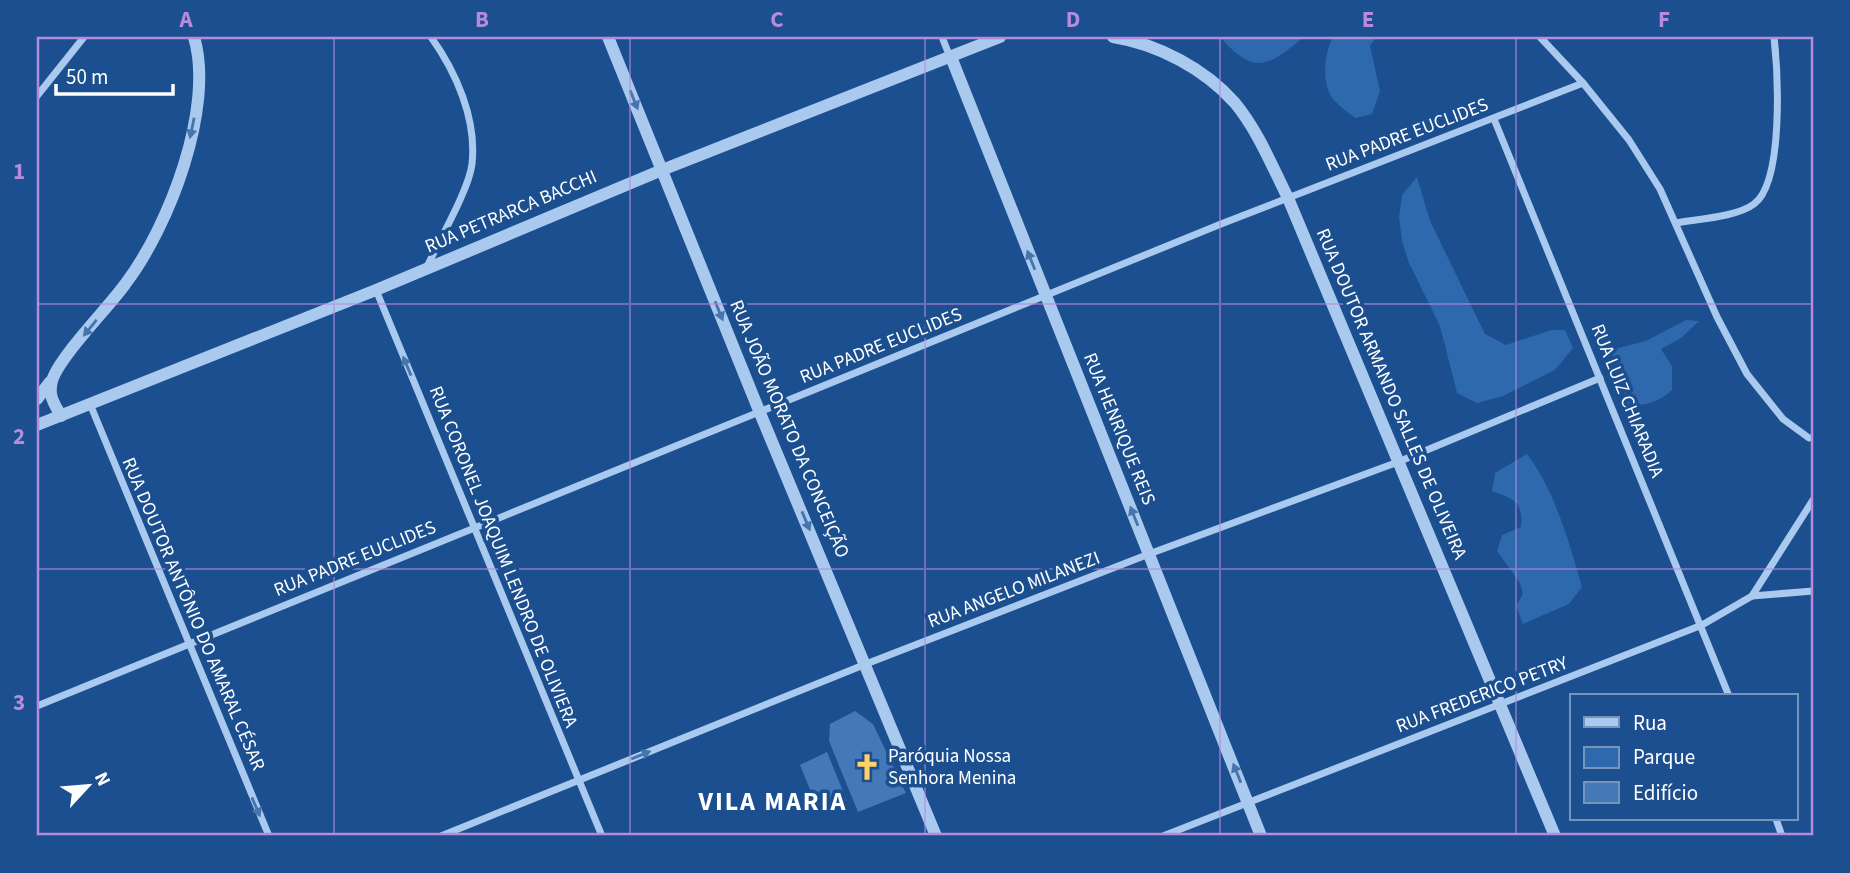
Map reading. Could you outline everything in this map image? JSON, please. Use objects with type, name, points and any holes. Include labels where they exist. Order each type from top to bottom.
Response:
[{"type":"street","points":[[37,96],[84,37]]},
{"type":"street","points":[[37,399],[127,282],[153,242],[174,199],[200,89],[199,53],[194,37]]},
{"type":"street","points":[[426,268],[472,165],[471,124],[448,61],[431,37]]},
{"type":"street","name":"RUA JOÃO MORATO DA CONCEIÇÃO","points":[[608,37],[760,413],[936,836]]},
{"type":"street","name":"RUA HENRIQUE REIS","points":[[942,37],[1261,836]]},
{"type":"street","name":"RUA PETRARCA BACCHI","points":[[37,425],[376,289],[662,170],[1000,37]]},
{"type":"street","name":"RUA DOUTOR ARMANDO SALLES DE OLIVEIRA","points":[[1113,37],[1164,52],[1202,73],[1235,103],[1262,144],[1288,198],[1555,836]]},
{"type":"street","points":[[1540,37],[1583,83],[1629,140],[1660,189],[1717,317],[1747,374],[1783,419],[1809,438],[1813,438]]},
{"type":"street","points":[[1676,223],[1741,211],[1755,204],[1765,191],[1779,110],[1774,37]]},
{"type":"street","name":"RUA PADRE EUCLIDES","points":[[37,706],[1288,198],[1583,83]]},
{"type":"street","name":"RUA LUIZ CHIARADIA","points":[[1494,119],[1728,694]]},
{"type":"street","name":"RUA CORONEL JOAQUIM LENDRO DE OLIVIERA","points":[[376,289],[602,836]]},
{"type":"street","name":"RUA ANGELO MILANEZI","points":[[441,836],[866,664],[1149,554],[1398,462],[1600,378]]},
{"type":"street","points":[[52,379],[50,396],[61,416]]},
{"type":"street","name":"RUA DOUTOR ANTÔNIO DO AMARAL CÉSAR","points":[[90,404],[269,836]]},
{"type":"street","points":[[1752,596],[1813,500]]},
{"type":"street","name":"RUA FREDERICO PETRY","points":[[1163,836],[1702,625],[1752,596],[1813,591]]},
{"type":"green space","points":[[1220,37],[1299,37],[1300,40],[1277,57],[1258,63],[1241,56]]},
{"type":"green space","points":[[1333,37],[1376,37],[1370,46],[1380,91],[1372,114],[1355,118],[1330,94],[1325,69]]},
{"type":"green space","points":[[1417,177],[1430,221],[1485,334],[1506,345],[1551,330],[1565,330],[1573,348],[1555,370],[1503,396],[1477,403],[1457,393],[1440,326],[1409,263],[1402,241],[1399,217],[1402,195]]},
{"type":"green space","points":[[1686,320],[1699,321],[1681,338],[1661,349],[1672,366],[1672,390],[1652,403],[1628,404],[1611,350],[1646,341]]},
{"type":"green space","points":[[1527,454],[1553,500],[1582,587],[1569,604],[1523,624],[1516,606],[1523,594],[1520,583],[1497,551],[1502,535],[1521,527],[1519,506],[1511,499],[1492,491],[1495,473]]},
{"type":"building","name":"Paróquia Nossa Senhora Menina","points":[[855,711],[873,724],[906,793],[858,812],[829,741],[830,724]]},
{"type":"building","points":[[827,752],[847,801],[819,812],[800,765]]},
{"type":"place","name":"Paróquia Nossa Senhora Menina","points":[[867,767]]},
{"type":"district","name":"VILA MARIA","points":[[773,801]]}]
